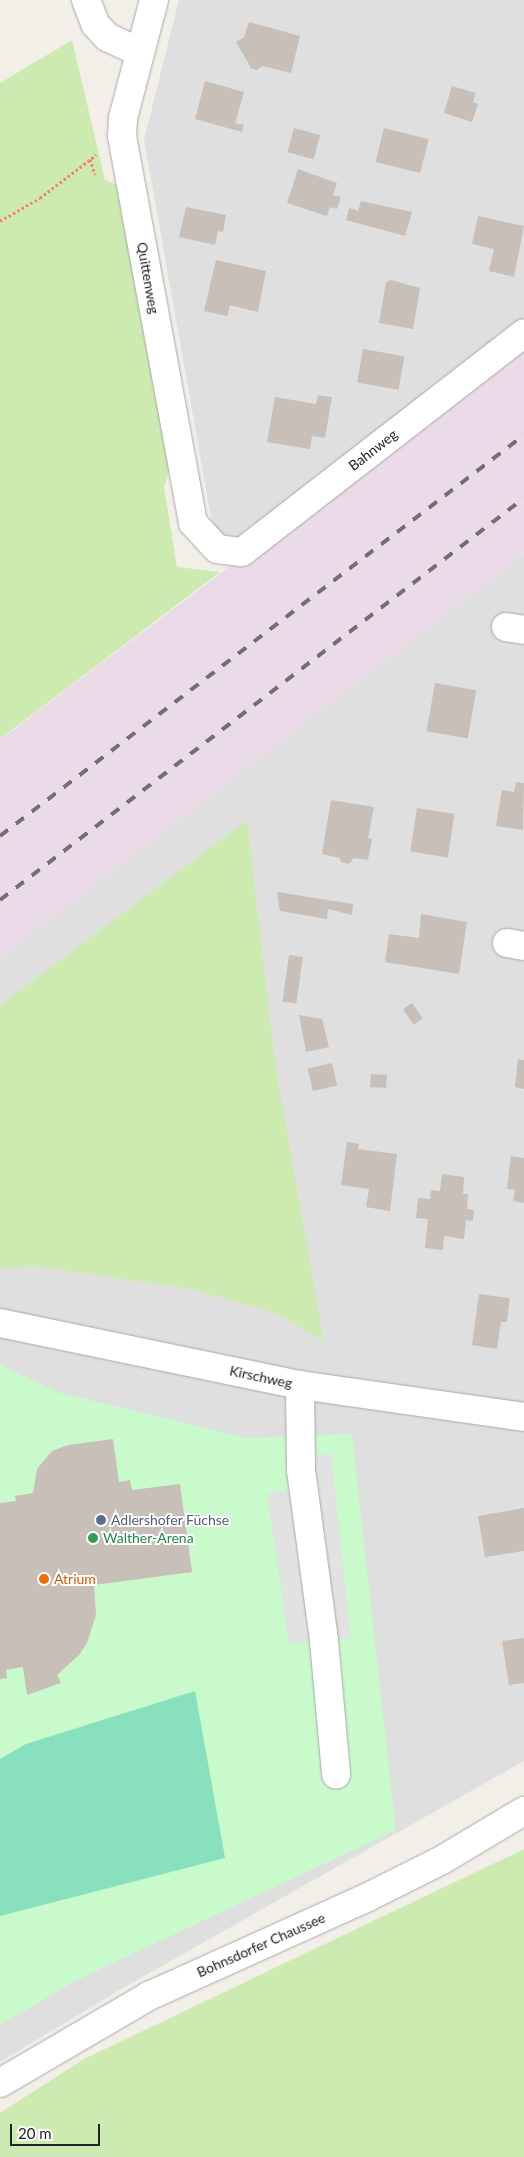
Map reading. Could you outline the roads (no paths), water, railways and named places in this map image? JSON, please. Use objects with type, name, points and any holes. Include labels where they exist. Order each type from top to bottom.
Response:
[{"type":"street","points":[[86,0],[95,24],[107,37],[139,52]]},
{"type":"street","name":"Quittenweg","points":[[154,0],[139,52],[122,136],[193,523],[217,549]]},
{"type":"street","name":"Bahnweg","points":[[217,549],[242,552],[524,333]]},
{"type":"street","name":"Kirschweg","points":[[0,1323],[300,1385],[524,1417]]},
{"type":"street","points":[[300,1385],[301,1470],[324,1641],[336,1774]]},
{"type":"street","name":"Bohnsdorfer Chaussee","points":[[0,2083],[149,1996],[366,1898],[442,1860],[524,1811]]},
{"type":"railway","points":[[0,836],[524,435]]},
{"type":"railway","points":[[0,900],[524,498]]},
{"type":"place","name":"Adlershofer Füchse","points":[[101,1520]]},
{"type":"place","name":"Walther-Arena","points":[[93,1538]]},
{"type":"place","name":"Atrium","points":[[44,1579]]}]
